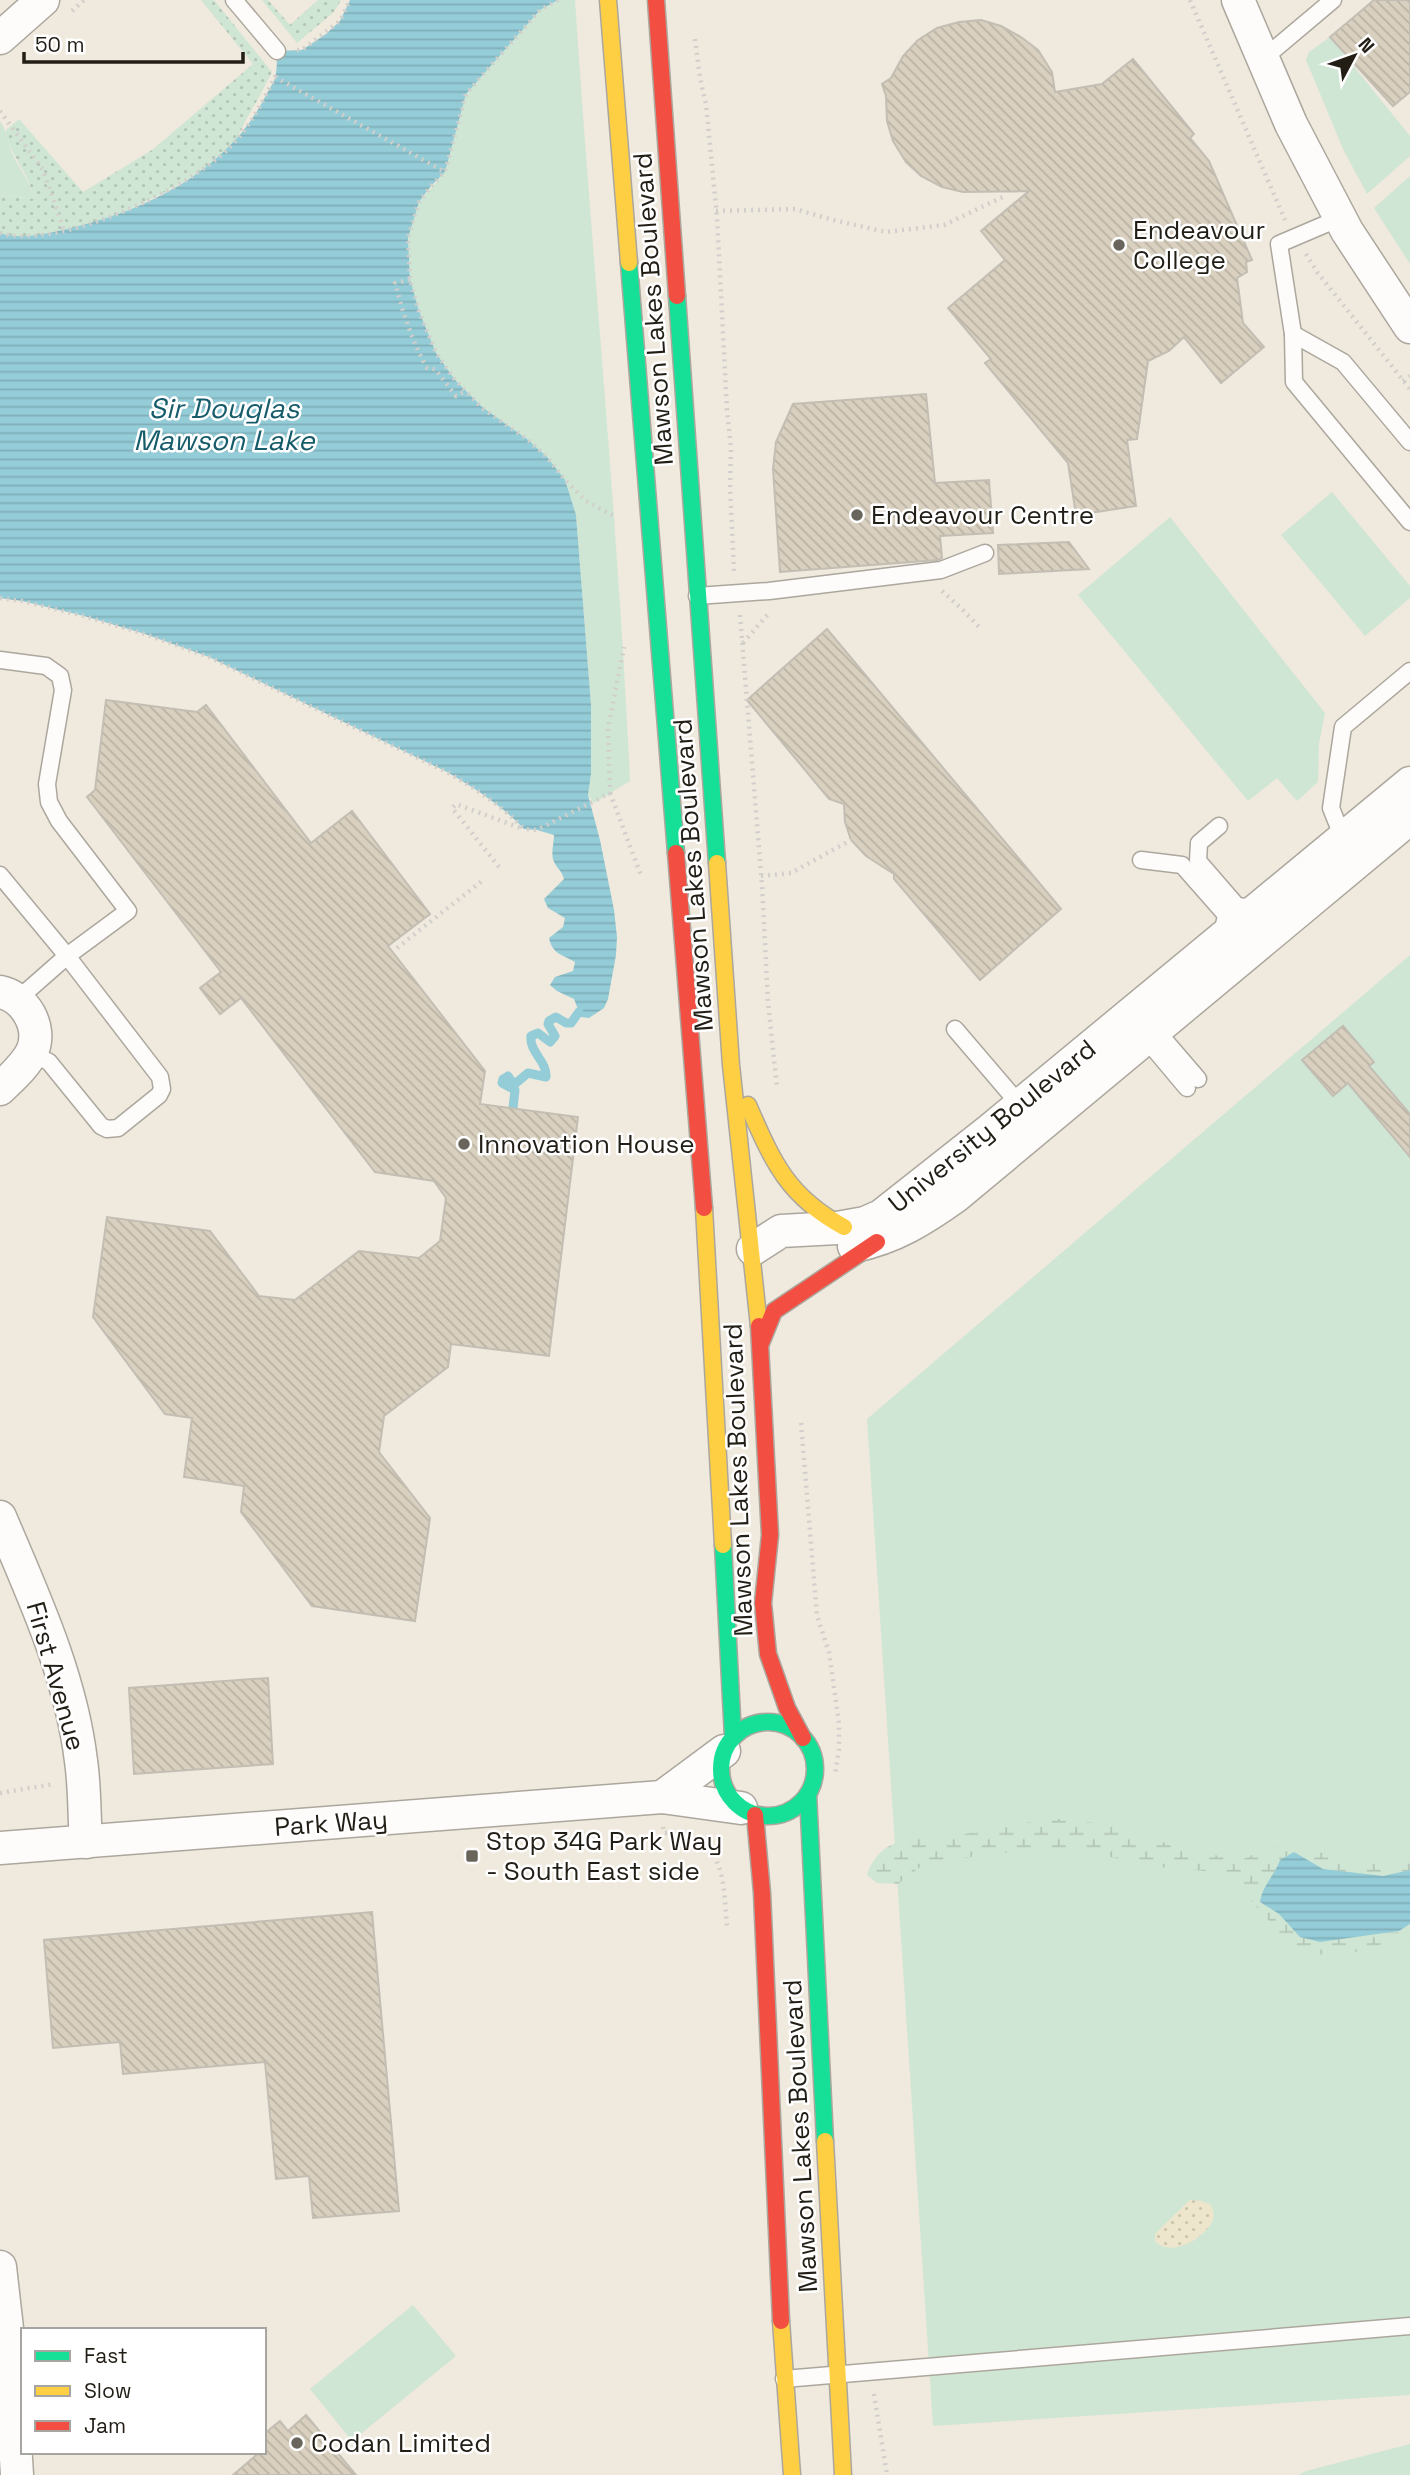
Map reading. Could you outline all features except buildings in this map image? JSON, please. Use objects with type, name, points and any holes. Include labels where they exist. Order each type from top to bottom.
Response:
[{"type":"street","points":[[0,38],[43,0]]},
{"type":"street","name":"Mawson Lakes Boulevard","points":[[608,0],[727,1250],[761,1343],[770,1535],[763,1603],[768,1654],[787,1708],[803,1738]]},
{"type":"street","name":"Mawson Lakes Boulevard","points":[[656,0],[731,1065],[727,1250],[728,1744]]},
{"type":"street","points":[[1238,0],[1292,124],[1340,218],[1410,327]]},
{"type":"street","name":"University Boulevard","points":[[727,1250],[781,1231],[844,1227],[865,1223],[881,1216],[1020,1105],[1237,920],[1410,783]]},
{"type":"street","name":"University Boulevard","points":[[727,1250],[783,1252],[843,1248],[877,1241],[922,1220],[956,1196],[1410,819]]},
{"type":"street","points":[[0,1089],[32,1053],[35,1039],[33,1022],[25,1007],[9,996]]},
{"type":"street","points":[[731,1065],[773,1162],[797,1195],[812,1210],[844,1227]]},
{"type":"street","points":[[761,1343],[774,1311],[877,1241]]},
{"type":"street","name":"First Avenue","points":[[0,1517],[42,1616],[67,1695],[81,1760],[86,1842]]},
{"type":"street","points":[[662,1797],[745,1728],[761,1723],[777,1723],[791,1728],[803,1738],[815,1765],[814,1780],[808,1794],[798,1806],[784,1813],[770,1816],[748,1811],[730,1797],[723,1783],[720,1767],[728,1744]]},
{"type":"street","name":"Mawson Lakes Boulevard","points":[[808,1794],[843,2475]]},
{"type":"street","name":"Park Way","points":[[0,1848],[662,1797],[748,1811]]},
{"type":"street","name":"Mawson Lakes Boulevard","points":[[748,1811],[762,1894],[784,2379],[792,2475]]},
{"type":"street","points":[[0,2267],[9,2346],[17,2475]]},
{"type":"lane","points":[[234,0],[277,51]]},
{"type":"lane","points":[[1264,58],[1334,0]]},
{"type":"lane","points":[[1340,218],[1279,244],[1293,334],[1294,382],[1410,522]]},
{"type":"lane","points":[[1293,334],[1343,362],[1410,442]]},
{"type":"lane","points":[[697,596],[769,591],[941,570],[985,553]]},
{"type":"lane","points":[[0,660],[46,666],[60,676],[63,690],[47,784],[49,802],[59,821],[128,911],[9,996]]},
{"type":"lane","points":[[1343,838],[1331,808],[1343,727],[1410,671]]},
{"type":"lane","points":[[1219,826],[1199,843],[1198,861],[1237,906],[1237,920]]},
{"type":"lane","points":[[1141,860],[1182,865],[1237,920],[1262,927],[1306,890],[1334,881]]},
{"type":"lane","points":[[0,875],[67,956],[160,1077],[162,1089],[159,1095],[118,1128],[107,1129],[101,1126],[49,1062],[32,1053]]},
{"type":"lane","points":[[956,1029],[1020,1105]]},
{"type":"lane","points":[[1150,1034],[1192,1084]]},
{"type":"lane","points":[[784,2379],[1410,2326]]},
{"type":"path","points":[[0,233],[50,234],[94,222],[142,204],[198,173],[228,149],[256,116],[275,77],[277,51],[302,50],[326,34],[340,21],[350,0]]},
{"type":"path","points":[[558,0],[540,10],[466,93],[445,172],[425,194],[415,214],[408,238],[410,279],[419,311],[436,353],[466,391],[482,408],[537,448],[586,501],[614,515],[615,528]]},
{"type":"path","points":[[1190,0],[1285,220],[1317,272],[1410,389]]},
{"type":"path","points":[[275,77],[445,172]]},
{"type":"path","points":[[0,111],[43,170],[64,230]]},
{"type":"path","points":[[716,211],[795,209],[886,232],[944,225],[1005,196]]},
{"type":"path","points":[[410,279],[395,283],[416,348],[427,368],[435,369],[456,396],[466,391]]},
{"type":"path","points":[[1404,381],[1410,376]]},
{"type":"path","points":[[0,598],[84,616],[209,657],[447,772],[484,794],[524,829]]},
{"type":"path","points":[[499,867],[452,808],[456,804],[524,829],[537,830],[610,793],[608,728],[624,646]]},
{"type":"path","points":[[761,876],[791,873],[851,839]]},
{"type":"path","points":[[397,948],[482,881]]},
{"type":"path","points":[[0,1793],[61,1783]]},
{"type":"green space","points":[[201,0],[214,0],[272,72],[230,147],[185,181],[155,197],[87,225],[54,233],[25,236],[0,233],[0,195],[34,199],[29,182],[6,134],[6,130],[19,119],[83,192],[152,150],[253,64]]},
{"type":"green space","points":[[262,0],[268,0],[290,25],[318,0],[341,0],[334,12],[297,43]]},
{"type":"green space","points":[[558,0],[575,0],[619,585],[630,781],[594,803],[588,795],[591,774],[591,705],[576,515],[527,439],[482,408],[455,380],[436,353],[410,280],[408,238],[419,202],[445,172],[466,94],[540,10]]},
{"type":"green space","points":[[1330,37],[1410,136],[1410,156],[1367,194],[1343,149],[1306,60],[1309,52]]},
{"type":"green space","points":[[0,121],[12,153],[28,181],[34,199],[0,195]]},
{"type":"green space","points":[[1410,176],[1410,264],[1374,208]]},
{"type":"green space","points":[[1332,492],[1410,586],[1410,598],[1365,636],[1281,535]]},
{"type":"green space","points":[[1170,517],[1325,713],[1319,744],[1318,782],[1297,801],[1277,778],[1248,801],[1078,595]]},
{"type":"green space","points":[[1410,955],[1410,2395],[933,2426],[867,1419]]},
{"type":"green space","points":[[1050,1818],[1114,1825],[1145,1841],[1183,1844],[1218,1856],[1246,1858],[1263,1849],[1288,1845],[1365,1863],[1398,1861],[1410,1857],[1410,1870],[1383,1876],[1323,1869],[1294,1852],[1280,1860],[1275,1875],[1262,1891],[1300,1937],[1399,1932],[1410,1924],[1410,1936],[1345,1955],[1299,1954],[1243,1892],[1227,1880],[1205,1871],[1157,1867],[1092,1853],[1051,1848],[981,1855],[920,1867],[898,1884],[877,1883],[867,1875],[874,1860],[884,1849],[896,1843],[924,1837],[980,1832]]},
{"type":"green space","points":[[413,2305],[456,2356],[352,2441],[310,2389]]},
{"type":"green space","points":[[1410,2444],[1410,2475],[1298,2475],[1306,2471]]},
{"type":"sand","points":[[1190,2200],[1211,2205],[1213,2218],[1208,2228],[1202,2235],[1178,2247],[1169,2248],[1155,2241],[1155,2234]]},
{"type":"water","name":"Sir Douglas Mawson Lake","points":[[350,0],[558,0],[540,10],[466,94],[445,172],[419,202],[408,238],[410,279],[419,311],[436,353],[455,380],[482,407],[547,457],[565,480],[576,515],[591,705],[591,774],[588,795],[600,840],[617,937],[608,999],[604,1008],[589,1018],[581,1017],[574,999],[550,985],[555,977],[573,971],[575,962],[555,951],[549,938],[563,927],[565,918],[548,908],[544,899],[564,879],[553,859],[554,835],[524,829],[488,798],[447,772],[209,657],[84,616],[0,598],[0,233],[29,236],[79,226],[134,208],[186,181],[210,164],[250,122],[275,78],[277,51],[302,50],[326,34],[340,21]]},
{"type":"water","points":[[1294,1852],[1323,1869],[1383,1876],[1410,1870],[1410,1924],[1399,1931],[1320,1942],[1300,1937],[1279,1914],[1260,1902],[1280,1860]]},
{"type":"waterway","points":[[513,1108],[515,1090],[502,1083],[503,1079],[508,1076],[516,1083],[528,1073],[546,1077],[531,1036],[538,1033],[550,1042],[555,1036],[549,1021],[556,1017],[571,1023],[579,1012]]},
{"type":"traffic: fast","points":[[629,263],[676,853]]},
{"type":"traffic: fast","points":[[677,296],[717,863]]},
{"type":"traffic: fast","points":[[723,1545],[733,1737]]},
{"type":"traffic: fast","points":[[768,1722],[786,1726],[801,1736],[811,1751],[815,1769],[811,1787],[801,1802],[786,1812],[768,1816],[750,1812],[735,1802],[725,1787],[721,1769],[725,1751],[735,1736],[750,1726],[768,1722]]},
{"type":"traffic: fast","points":[[808,1794],[825,2141]]},
{"type":"traffic: slow","points":[[608,0],[629,263]]},
{"type":"traffic: slow","points":[[717,863],[731,1065],[759,1326]]},
{"type":"traffic: slow","points":[[748,1105],[774,1160],[795,1190],[808,1203],[844,1227]]},
{"type":"traffic: slow","points":[[704,1208],[723,1545]]},
{"type":"traffic: slow","points":[[825,2141],[843,2475]]},
{"type":"traffic: slow","points":[[781,2321],[792,2475]]},
{"type":"traffic: jam","points":[[656,0],[677,296]]},
{"type":"traffic: jam","points":[[676,853],[704,1208]]},
{"type":"traffic: jam","points":[[761,1343],[774,1311],[877,1242]]},
{"type":"traffic: jam","points":[[759,1326],[770,1535],[763,1603],[768,1654],[787,1708],[803,1738]]},
{"type":"traffic: jam","points":[[755,1815],[762,1893],[781,2321]]},
{"type":"place","name":"Endeavour College","points":[[1119,245]]},
{"type":"place","name":"Endeavour Centre","points":[[857,515]]},
{"type":"place","name":"Innovation House","points":[[464,1144]]},
{"type":"place","name":"Stop 34G Park Way - South East side","points":[[472,1856]]},
{"type":"place","name":"Codan Limited","points":[[297,2443]]}]
